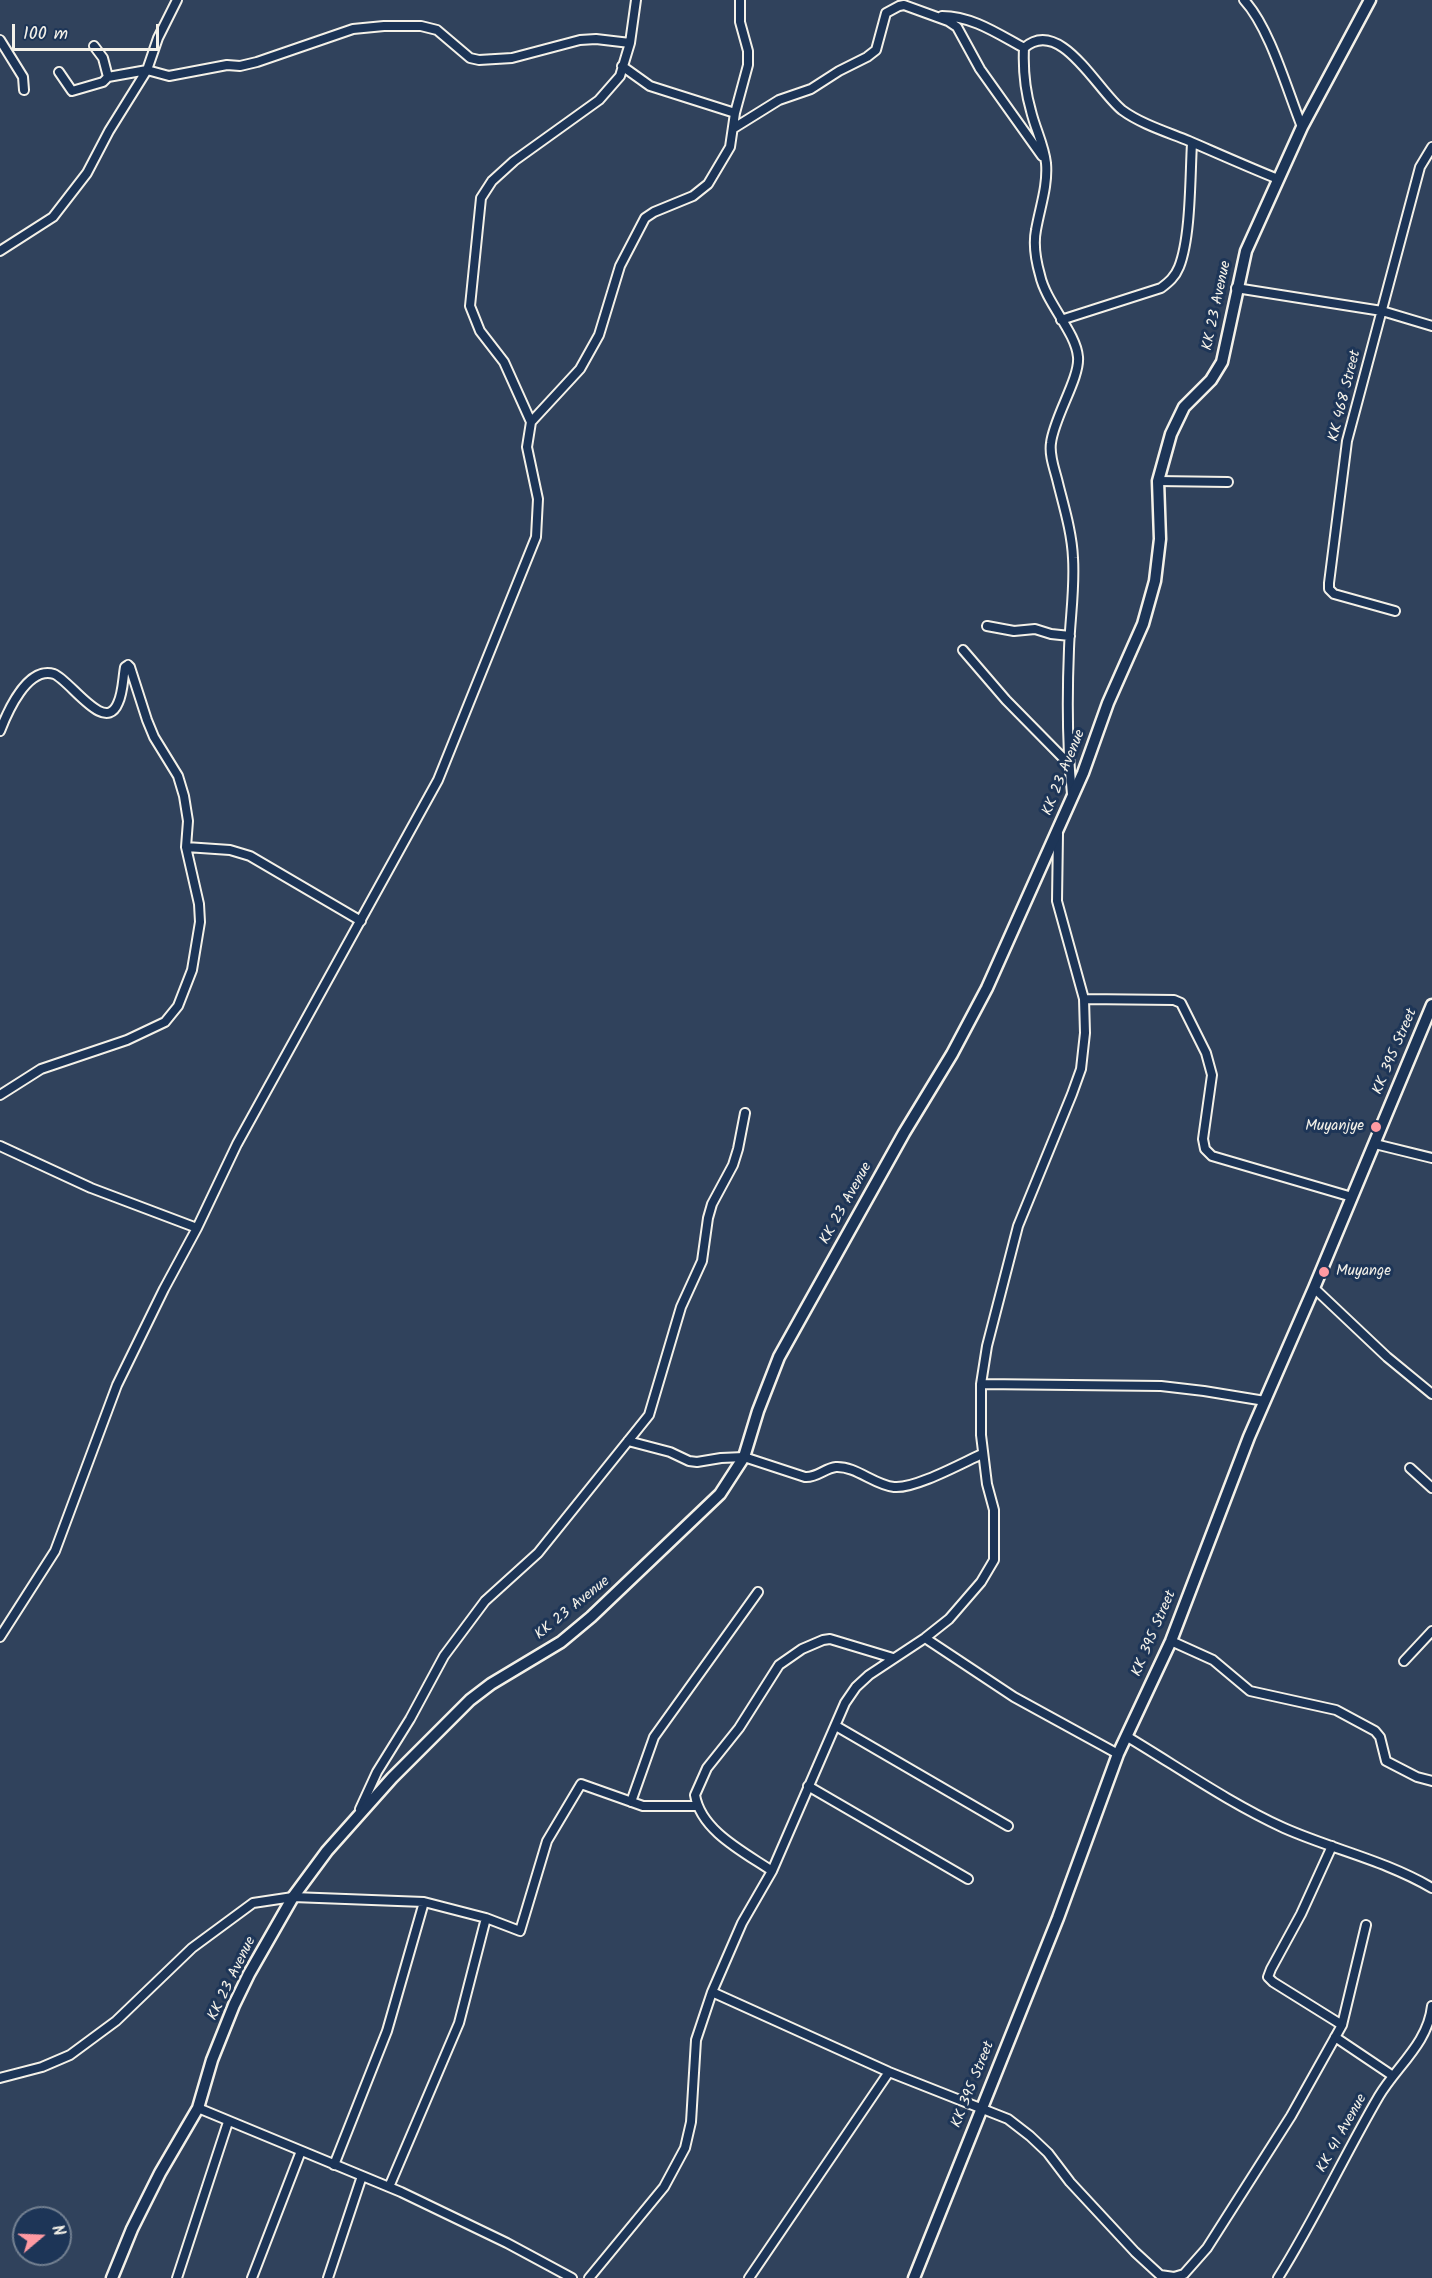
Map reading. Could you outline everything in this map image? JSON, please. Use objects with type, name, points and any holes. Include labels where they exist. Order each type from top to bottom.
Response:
[{"type":"main road","name":"KK 23 Avenue","points":[[112,2278],[132,2229],[160,2172],[198,2108],[212,2060],[234,2005],[293,1897],[327,1851],[392,1778],[470,1700],[491,1684],[561,1642],[622,1590],[720,1494],[744,1457],[758,1411],[779,1357],[904,1133],[952,1054],[987,988],[1083,773],[1108,703],[1143,624],[1155,582],[1160,539],[1158,481],[1171,434],[1184,407],[1211,380],[1222,362],[1236,288],[1246,251],[1302,127],[1370,0]]},
{"type":"main road","name":"KK 395 Street","points":[[914,2278],[1058,1918],[1118,1754],[1171,1641],[1205,1548],[1265,1401],[1432,1005]]},
{"type":"street","points":[[0,251],[53,216],[87,173],[109,131],[147,70],[158,38],[177,0]]},
{"type":"street","points":[[531,422],[504,363],[480,331],[470,306],[481,198],[492,181],[514,161],[600,100],[620,76],[630,43],[636,0]]},
{"type":"street","points":[[0,1637],[55,1551],[117,1385],[237,1144],[438,780],[536,537],[538,499],[527,447],[531,422],[580,369],[599,335],[620,266],[645,218],[693,196],[708,184],[730,147],[735,112],[748,65],[748,51],[740,22],[740,0]]},
{"type":"street","points":[[1244,0],[1254,11],[1264,31],[1302,127]]},
{"type":"street","points":[[734,128],[779,100],[811,89],[867,57],[876,50],[886,13],[904,5],[948,21],[957,27],[980,69],[1046,161]]},
{"type":"street","points":[[935,16],[961,18],[975,22],[1024,48]]},
{"type":"street","points":[[59,72],[72,91],[103,82],[108,78],[147,70],[169,76],[228,65],[240,66],[353,29],[384,26],[421,26],[437,30],[470,58],[479,60],[512,57],[580,40],[596,39],[630,43]]},
{"type":"street","points":[[1072,796],[1068,742],[1070,636],[1074,595],[1073,556],[1066,515],[1052,460],[1051,444],[1064,400],[1078,367],[1078,355],[1075,344],[1049,300],[1040,278],[1035,252],[1035,231],[1042,206],[1046,161],[1024,80],[1024,48],[1031,42],[1041,39],[1059,44],[1122,110],[1149,125],[1278,179]]},
{"type":"street","points":[[0,40],[23,77],[24,90]]},
{"type":"street","points":[[94,46],[103,58],[108,78]]},
{"type":"street","points":[[622,66],[650,86],[735,112]]},
{"type":"street","points":[[1060,320],[1161,288],[1172,281],[1179,267],[1185,245],[1192,142]]},
{"type":"street","name":"KK 468 Street","points":[[1395,611],[1334,594],[1329,589],[1347,441],[1420,167],[1432,147]]},
{"type":"street","points":[[1236,288],[1382,310],[1432,326]]},
{"type":"street","points":[[1158,481],[1228,482]]},
{"type":"street","points":[[987,626],[1014,631],[1035,629],[1070,636]]},
{"type":"street","points":[[963,650],[1006,700],[1069,764]]},
{"type":"street","points":[[0,731],[9,708],[25,685],[40,675],[52,673],[64,680],[97,712],[105,714],[110,713],[118,705],[125,666],[130,667],[154,737],[178,776],[184,795],[188,821],[186,847],[199,904],[200,922],[192,970],[178,1006],[165,1022],[127,1040],[41,1069],[0,1095]]},
{"type":"street","points":[[589,2278],[664,2187],[685,2148],[690,2122],[696,2040],[712,1992],[742,1923],[772,1871],[845,1704],[856,1687],[949,1618],[981,1582],[993,1560],[994,1510],[982,1454],[981,1384],[987,1346],[1018,1226],[1072,1094],[1080,1069],[1085,1033],[1084,999],[1057,901],[1058,829]]},
{"type":"street","points":[[186,847],[230,850],[250,856],[361,921]]},
{"type":"street","points":[[1084,999],[1174,1000],[1181,1003],[1206,1053],[1212,1075],[1203,1139],[1205,1149],[1212,1156],[1352,1197]]},
{"type":"street","points":[[356,1819],[377,1772],[410,1719],[444,1656],[485,1601],[538,1553],[649,1415],[681,1306],[702,1261],[712,1204],[733,1165],[745,1113]]},
{"type":"street","points":[[1375,1144],[1432,1158]]},
{"type":"street","points":[[0,1146],[91,1188],[197,1228]]},
{"type":"street","points":[[1314,1288],[1387,1357],[1432,1394]]},
{"type":"street","points":[[981,1384],[1161,1386],[1204,1390],[1265,1401]]},
{"type":"street","points":[[628,1441],[670,1452],[689,1461],[744,1457],[809,1478],[832,1468],[843,1468],[894,1487],[924,1480],[982,1454]]},
{"type":"street","points":[[1410,1468],[1432,1488]]},
{"type":"street","points":[[631,1802],[654,1737],[758,1592]]},
{"type":"street","points":[[1404,1661],[1432,1631]]},
{"type":"street","points":[[925,1638],[1014,1697],[1118,1754]]},
{"type":"street","points":[[772,1871],[724,1838],[701,1813],[695,1795],[707,1768],[739,1728],[779,1665],[791,1655],[815,1642],[830,1640],[893,1658]]},
{"type":"street","points":[[1171,1641],[1213,1660],[1250,1692],[1336,1710],[1375,1731],[1380,1737],[1386,1761],[1417,1777],[1432,1781]]},
{"type":"street","points":[[836,1726],[1008,1826]]},
{"type":"street","points":[[1126,1736],[1283,1827],[1383,1863],[1432,1888]]},
{"type":"street","points":[[0,2078],[42,2067],[70,2055],[116,2021],[162,1980],[192,1948],[253,1903],[293,1897],[424,1902],[486,1918],[519,1931],[547,1841],[581,1784],[643,1806],[697,1806]]},
{"type":"street","points":[[808,1786],[968,1879]]},
{"type":"street","points":[[1332,1846],[1301,1914],[1270,1969],[1269,1977],[1273,1982],[1342,2025]]},
{"type":"street","points":[[334,2165],[387,2031],[424,1902]]},
{"type":"street","points":[[389,2187],[459,2023],[486,1918]]},
{"type":"street","points":[[712,1992],[889,2072],[1008,2119],[1048,2153],[1070,2182],[1135,2252],[1160,2275],[1174,2277],[1185,2274],[1207,2248],[1291,2116],[1342,2025],[1366,1925]]},
{"type":"street","name":"KK 41 Avenue","points":[[1278,2278],[1304,2237],[1359,2131],[1393,2076],[1424,2036],[1431,2018],[1432,2006]]},
{"type":"street","points":[[1335,2037],[1393,2076]]},
{"type":"street","points":[[749,2278],[889,2072]]},
{"type":"street","points":[[198,2108],[389,2187],[507,2243],[572,2278]]},
{"type":"street","points":[[177,2278],[228,2122]]},
{"type":"street","points":[[252,2278],[301,2151]]},
{"type":"street","points":[[328,2278],[362,2176]]},
{"type":"place","name":"Muyanjye","points":[[1376,1127]]},
{"type":"place","name":"Muyange","points":[[1324,1272]]}]
